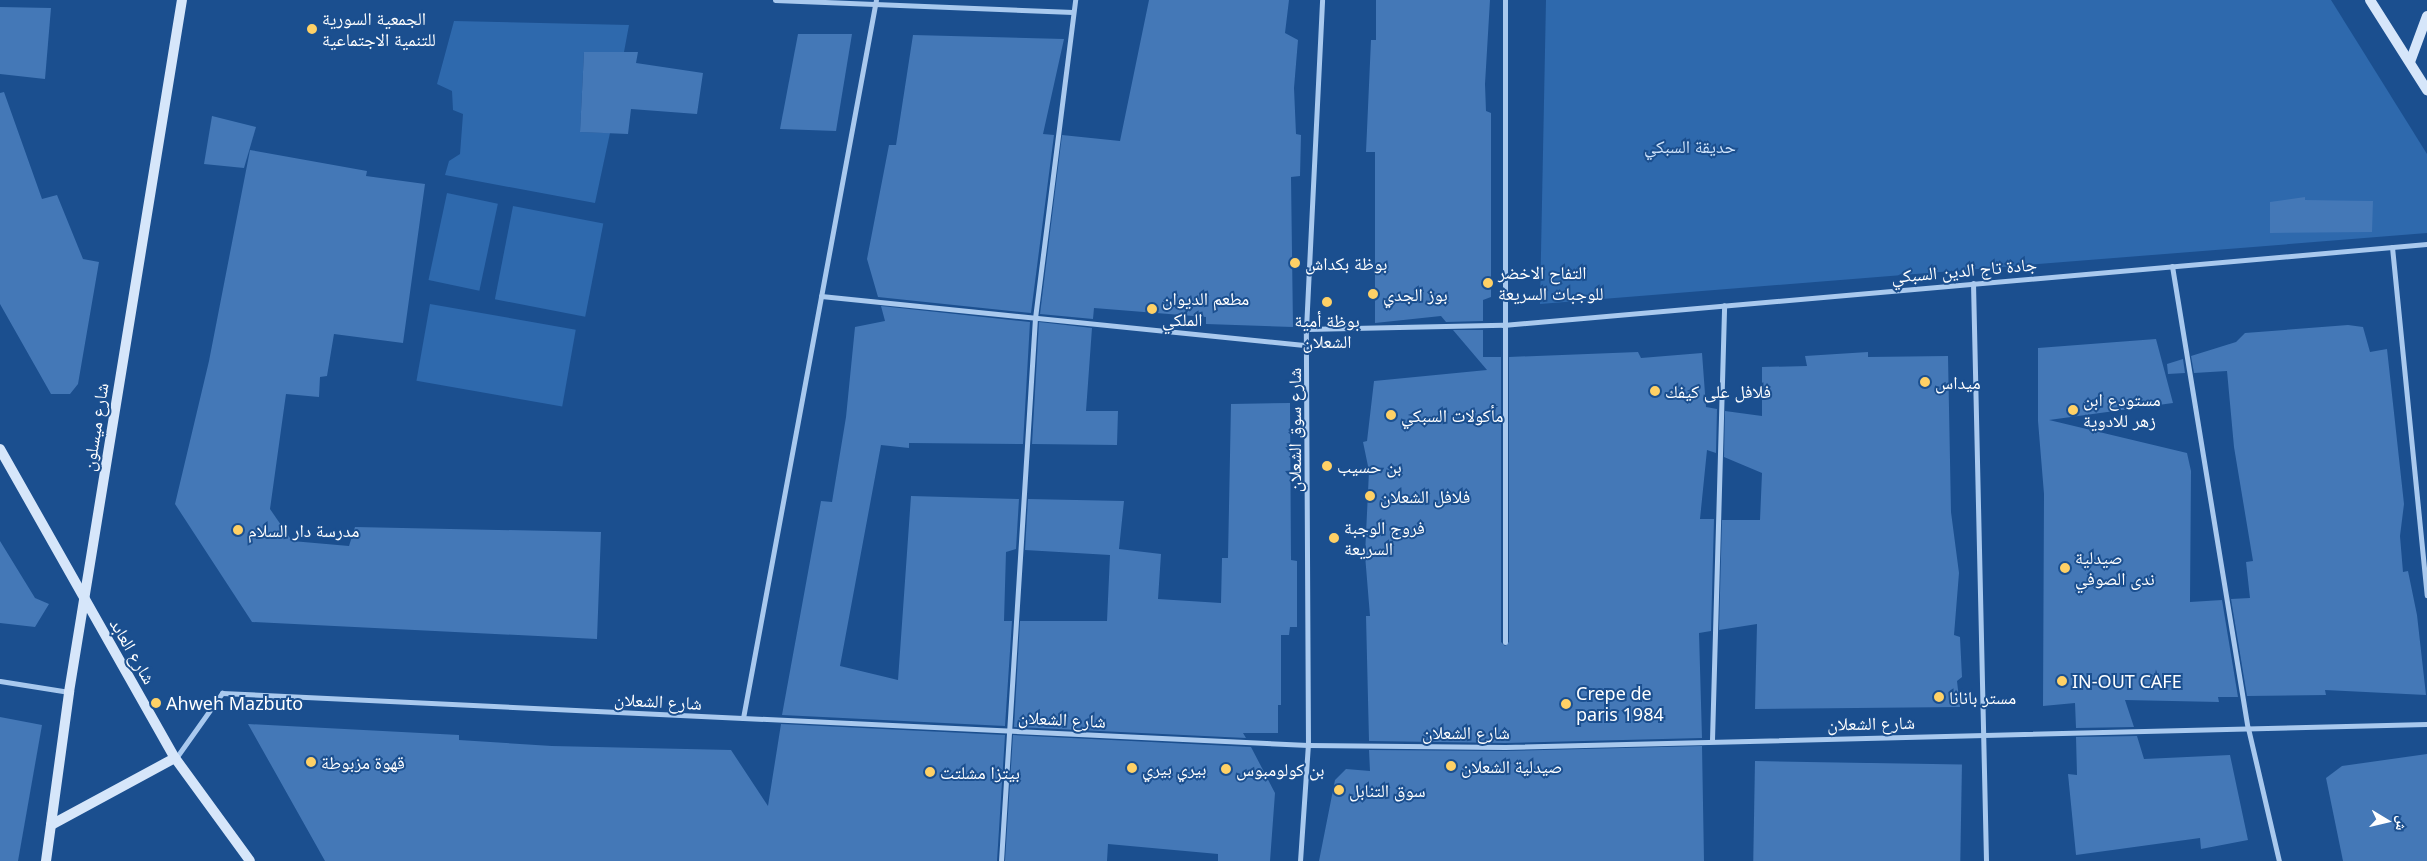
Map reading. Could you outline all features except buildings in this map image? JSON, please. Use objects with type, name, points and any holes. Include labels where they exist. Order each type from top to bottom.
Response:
[{"type":"street","name":"شارع ميسلون","points":[[46,861],[69,692],[182,0]]},
{"type":"street","points":[[775,0],[876,2],[1074,12]]},
{"type":"street","points":[[1001,861],[1035,318],[1075,0]]},
{"type":"street","name":"شارع سوق الشعلان","points":[[1300,861],[1308,745],[1306,329],[1322,0]]},
{"type":"street","points":[[1504,642],[1502,325],[1505,0]]},
{"type":"street","points":[[2370,0],[2427,90]]},
{"type":"street","points":[[743,718],[876,2]]},
{"type":"street","points":[[2410,62],[2427,16]]},
{"type":"street","name":"جادة تاج الدين السبكي","points":[[1306,329],[1502,325],[2427,244]]},
{"type":"street","points":[[2392,247],[2427,596]]},
{"type":"street","points":[[2172,266],[2248,728],[2279,861]]},
{"type":"street","points":[[1973,283],[1986,861]]},
{"type":"street","points":[[821,296],[1307,345]]},
{"type":"street","points":[[1712,740],[1724,305]]},
{"type":"street","name":"شارع العابد","points":[[0,448],[175,758],[250,861]]},
{"type":"street","points":[[0,681],[69,692]]},
{"type":"street","name":"شارع الشعلان","points":[[175,758],[222,693],[1308,745],[1506,746],[2427,724]]},
{"type":"street","points":[[51,825],[175,758]]},
{"type":"green space","name":"حديقة السبكي","points":[[1546,0],[2331,0],[2427,154],[2427,233],[1540,304]]},
{"type":"green space","points":[[454,21],[629,25],[624,52],[584,52],[580,132],[610,133],[595,203],[445,175],[449,161],[460,154],[463,114],[453,110],[452,91],[437,84]]},
{"type":"green space","points":[[447,193],[498,204],[479,291],[428,280]]},
{"type":"green space","points":[[513,206],[603,224],[585,317],[495,299]]},
{"type":"green space","points":[[430,304],[576,330],[562,407],[416,381]]},
{"type":"place","name":"الجمعية السورية للتنمية الاجتماعية","points":[[312,29]]},
{"type":"place","name":"بوظة بكداش","points":[[1295,263]]},
{"type":"place","name":"التفاح الاخضر للوجبات السريعة","points":[[1488,283]]},
{"type":"place","name":"بوز الجدي","points":[[1373,294]]},
{"type":"place","name":"بوظة أمية الشعلان","points":[[1327,302]]},
{"type":"place","name":"مطعم الديوان الملكي","points":[[1152,309]]},
{"type":"place","name":"ميداس","points":[[1925,382]]},
{"type":"place","name":"فلافل على كيفك","points":[[1655,391]]},
{"type":"place","name":"مستودع ابن زهر للادوية","points":[[2073,410]]},
{"type":"place","name":"مأكولات السبكي","points":[[1391,415]]},
{"type":"place","name":"بن حسيب","points":[[1327,466]]},
{"type":"place","name":"فلافل الشعلان","points":[[1370,496]]},
{"type":"place","name":"مدرسة دار السلام","points":[[238,530]]},
{"type":"place","name":"فروج الوجبة السريعة","points":[[1334,538]]},
{"type":"place","name":"صيدلية ندى الصوفي","points":[[2065,568]]},
{"type":"place","name":"IN-OUT CAFE","points":[[2062,681]]},
{"type":"place","name":"مستر بانانا","points":[[1939,697]]},
{"type":"place","name":"Ahweh Mazbuto","points":[[156,703]]},
{"type":"place","name":"Crepe de paris 1984","points":[[1566,704]]},
{"type":"place","name":"قهوة مزبوطة","points":[[311,762]]},
{"type":"place","name":"صيدلية الشعلان","points":[[1451,766]]},
{"type":"place","name":"بيري بيري","points":[[1132,768]]},
{"type":"place","name":"بن كولومبوس","points":[[1226,769]]},
{"type":"place","name":"بيتزا مشلتت","points":[[930,772]]},
{"type":"place","name":"سوق التنابل","points":[[1339,790]]}]
